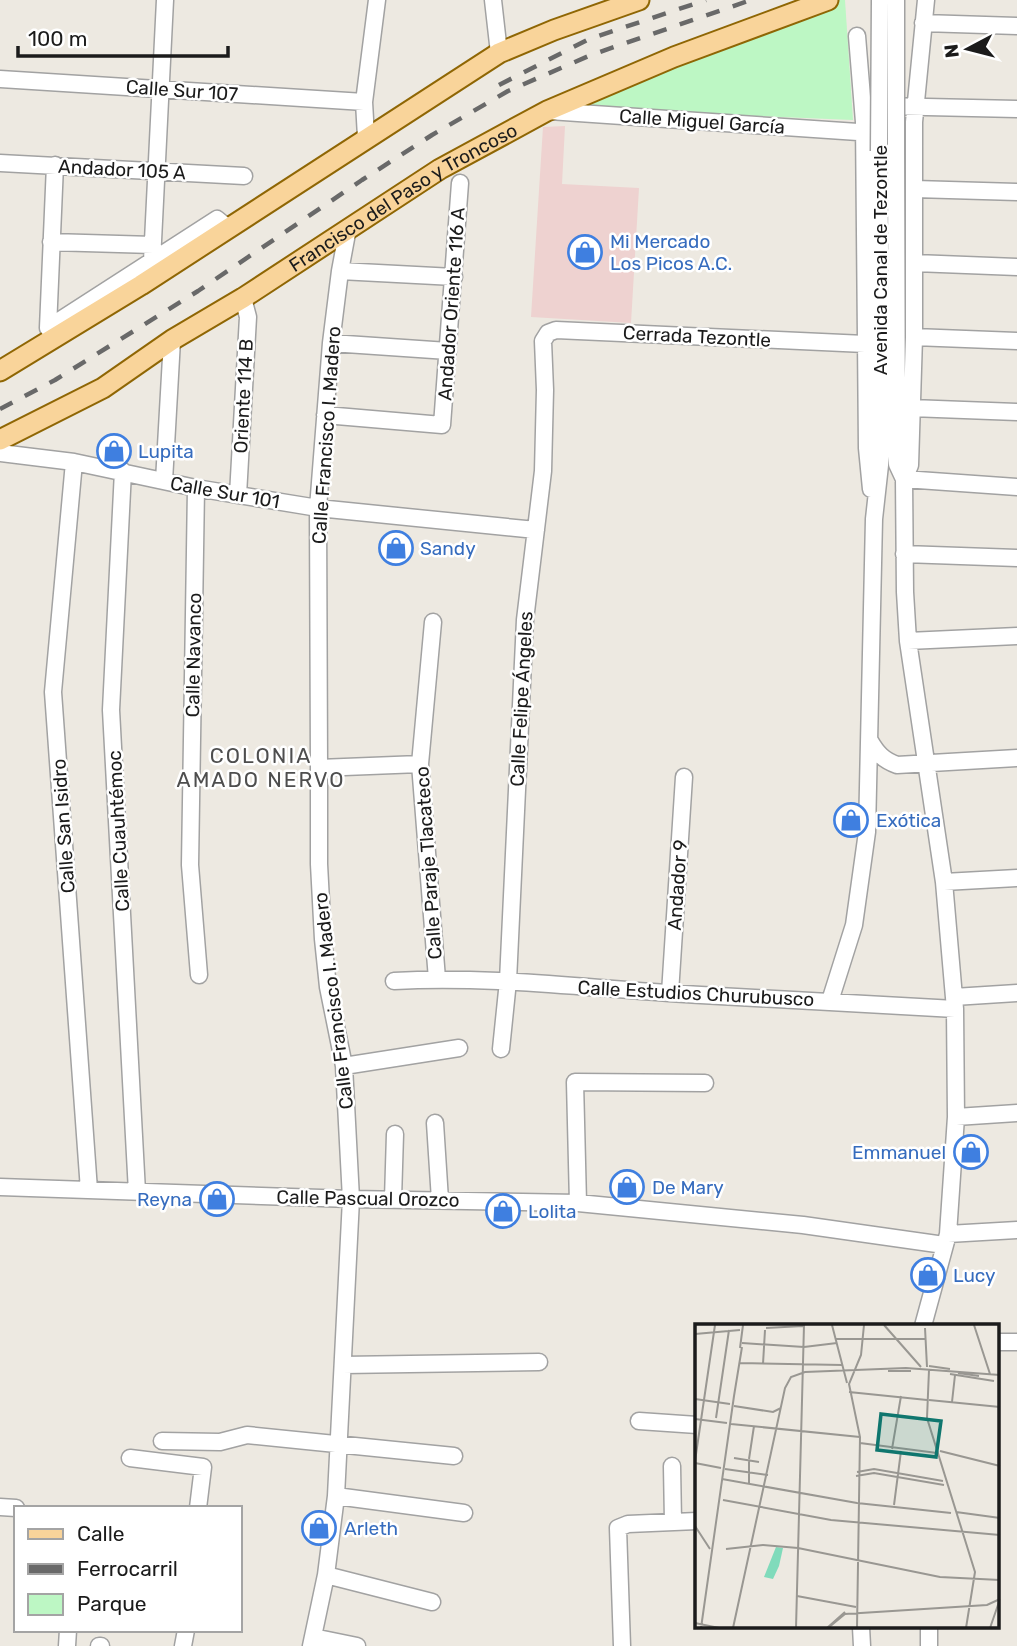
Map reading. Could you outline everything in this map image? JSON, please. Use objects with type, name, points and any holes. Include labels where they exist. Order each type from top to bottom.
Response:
[{"type":"main road","points":[[0,372],[102,302],[228,228],[499,53],[609,6],[639,0]]},
{"type":"main road","name":"Francisco del Paso y Troncoso","points":[[0,440],[103,388],[172,340],[243,298],[440,169],[547,111],[674,57],[828,0]]},
{"type":"street","points":[[153,253],[165,0]]},
{"type":"street","points":[[366,138],[364,102],[377,0]]},
{"type":"street","points":[[493,0],[499,53]]},
{"type":"street","name":"Avenida Canal de Tezontle","points":[[880,0],[888,150],[897,464],[904,479]]},
{"type":"street","name":"Avenida Canal de Tezontle","points":[[830,1001],[854,925],[864,859],[870,741],[874,519],[882,447],[888,150],[896,0]]},
{"type":"street","name":"Avenida Canal de Tezontle","points":[[924,1324],[946,1239],[956,1117],[954,1003],[944,882],[908,640],[904,554],[904,479],[909,465],[914,337],[915,113],[926,0]]},
{"type":"street","points":[[923,23],[1017,26]]},
{"type":"street","name":"Avenida Canal de Tezontle","points":[[857,36],[862,86],[866,448],[874,519]]},
{"type":"street","points":[[860,68],[918,67]]},
{"type":"street","name":"Calle Sur 107","points":[[0,79],[364,102]]},
{"type":"street","points":[[862,86],[917,87]]},
{"type":"street","name":"Calle Miguel García","points":[[547,111],[862,120],[915,113],[1017,109]]},
{"type":"street","name":"Andador 105 A","points":[[0,163],[244,176]]},
{"type":"street","points":[[55,165],[48,328],[102,302],[153,253],[217,219],[228,228]]},
{"type":"street","name":"Andador Oriente 116 A","points":[[325,415],[442,425],[460,183]]},
{"type":"street","points":[[915,188],[1017,192]]},
{"type":"street","name":"Calle Francisco I. Madero","points":[[312,1642],[326,1576],[336,1496],[351,1199],[344,1066],[328,987],[323,939],[318,768],[318,508],[331,343],[348,228]]},
{"type":"street","points":[[51,242],[153,253]]},
{"type":"street","points":[[915,263],[1017,267]]},
{"type":"street","points":[[340,271],[454,277]]},
{"type":"street","name":"Oriente 114 B","points":[[238,495],[248,317],[243,298]]},
{"type":"street","name":"Cerrada Tezontle","points":[[542,350],[548,333],[556,330],[865,344]]},
{"type":"street","points":[[914,337],[1017,341]]},
{"type":"street","points":[[164,481],[172,340]]},
{"type":"street","points":[[331,343],[449,351]]},
{"type":"street","name":"Calle Felipe Ángeles","points":[[501,1049],[508,981],[525,620],[543,458],[545,390],[542,350]]},
{"type":"street","points":[[911,408],[1017,412]]},
{"type":"street","name":"Calle Sur 101","points":[[0,453],[74,462],[196,488],[318,508],[536,530]]},
{"type":"street","name":"Calle San Isidro","points":[[74,462],[53,692],[89,1190]]},
{"type":"street","name":"Calle Cuauhtémoc","points":[[123,471],[111,710],[137,1192]]},
{"type":"street","points":[[904,479],[1017,487]]},
{"type":"street","name":"Calle Navanco","points":[[196,488],[190,865],[199,975]]},
{"type":"street","points":[[904,554],[1017,558]]},
{"type":"street","name":"Calle Paraje Tlacateco","points":[[433,622],[420,764],[437,979]]},
{"type":"street","points":[[908,640],[1017,636]]},
{"type":"street","points":[[870,741],[877,753],[887,762],[897,765],[1017,758]]},
{"type":"street","points":[[318,768],[420,764]]},
{"type":"street","name":"Andador 9","points":[[670,993],[684,777]]},
{"type":"street","points":[[944,882],[1017,878]]},
{"type":"street","name":"Calle Estudios Churubusco","points":[[394,981],[508,981],[830,1001],[954,1003],[1017,993]]},
{"type":"street","points":[[344,1066],[459,1048]]},
{"type":"street","points":[[578,1203],[575,1082],[705,1083]]},
{"type":"street","points":[[956,1117],[1017,1113]]},
{"type":"street","points":[[435,1123],[440,1200]]},
{"type":"street","points":[[393,1199],[395,1135]]},
{"type":"street","name":"Calle Pascual Orozco","points":[[0,1187],[351,1199],[578,1203],[946,1239],[1017,1230]]},
{"type":"street","name":"Avenida Canal de Tezontle","points":[[929,1308],[932,1324]]},
{"type":"street","points":[[343,1365],[539,1362]]},
{"type":"street","points":[[639,1421],[695,1425]]},
{"type":"street","points":[[162,1441],[219,1442],[247,1435],[454,1456]]},
{"type":"street","points":[[130,1458],[203,1467],[198,1506]]},
{"type":"street","points":[[672,1466],[673,1522]]},
{"type":"street","points":[[336,1496],[464,1513]]},
{"type":"street","points":[[622,1646],[618,1528],[628,1524],[695,1521]]},
{"type":"street","points":[[326,1576],[432,1602]]},
{"type":"street","points":[[861,1628],[862,1646]]},
{"type":"street","points":[[929,1628],[929,1646]]},
{"type":"street","points":[[312,1642],[357,1646]]},
{"type":"shaded area","name":"Mi Mercado Los Picos A.C.","points":[[565,126],[562,184],[639,188],[631,323],[531,317],[543,127]]},
{"type":"green space","points":[[837,0],[845,0],[853,120],[560,108]]},
{"type":"railway","points":[[499,85],[589,39],[706,0]]},
{"type":"railway","points":[[0,409],[55,380],[198,291],[362,180],[508,91],[591,55],[751,0]]},
{"type":"place","name":"Mi Mercado Los Picos A.C.","points":[[585,252]]},
{"type":"place","name":"Lupita","points":[[114,451]]},
{"type":"place","name":"Sandy","points":[[396,548]]},
{"type":"place","name":"Exótica","points":[[851,820]]},
{"type":"place","name":"Emmanuel","points":[[971,1152]]},
{"type":"place","name":"De Mary","points":[[627,1187]]},
{"type":"place","name":"Reyna","points":[[217,1199]]},
{"type":"place","name":"Lolita","points":[[503,1211]]},
{"type":"place","name":"Lucy","points":[[928,1275]]},
{"type":"place","name":"Arleth","points":[[319,1528]]},
{"type":"district","name":"COLONIA AMADO NERVO","points":[[261,768]]}]
